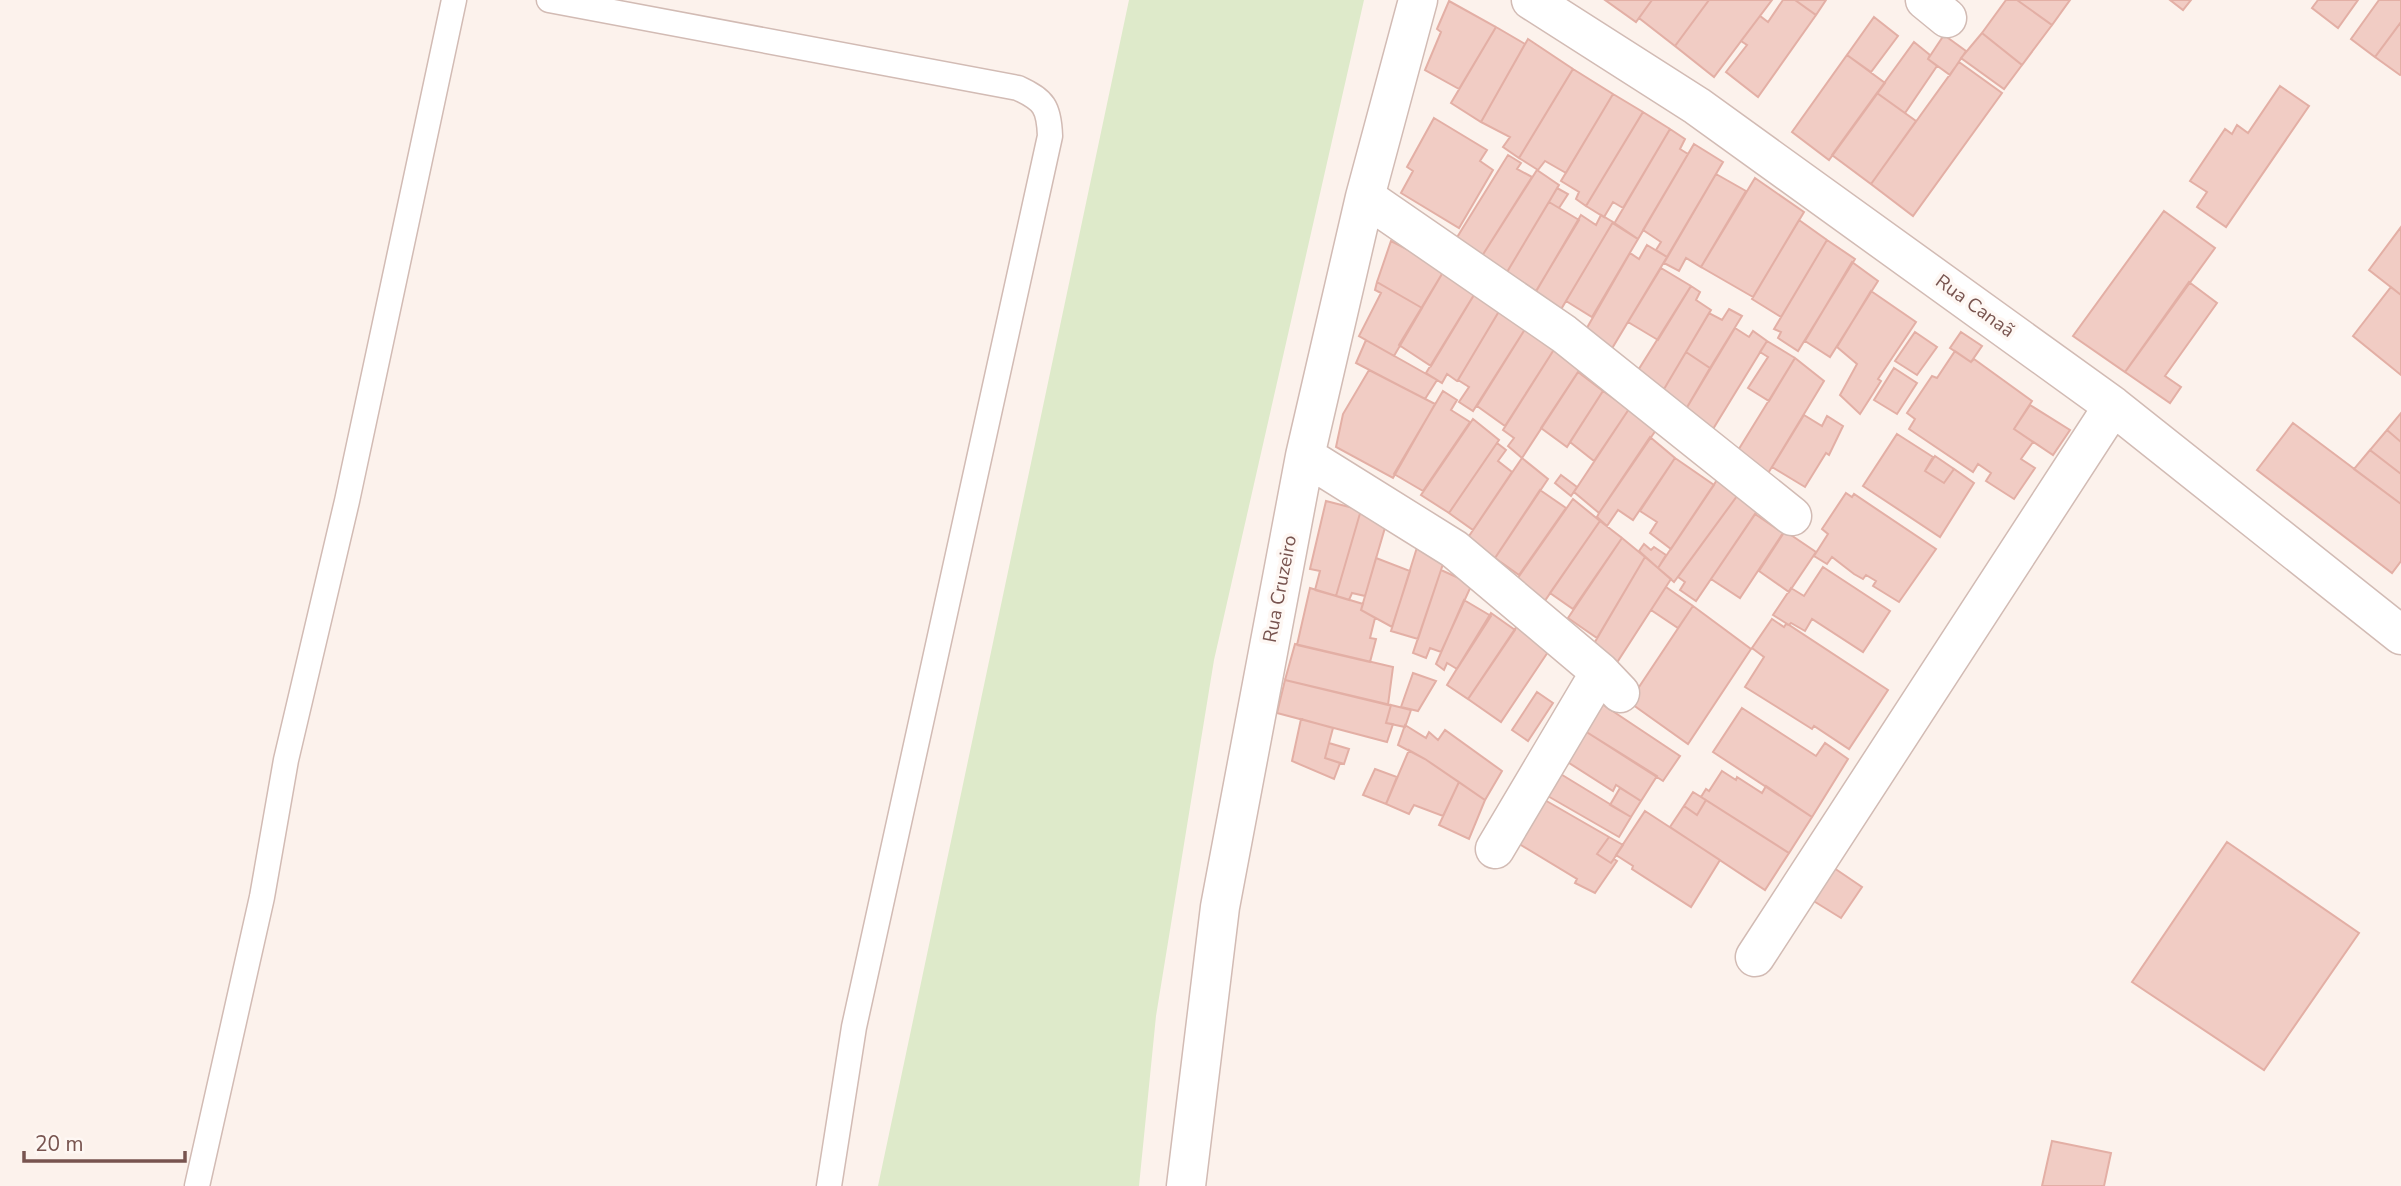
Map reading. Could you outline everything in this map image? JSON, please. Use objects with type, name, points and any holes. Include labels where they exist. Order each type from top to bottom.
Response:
[{"type":"street","name":"Rua Cruzeiro","points":[[1186,1186],[1220,907],[1305,456],[1365,197],[1418,0]]},
{"type":"street","name":"Rua Canaã","points":[[1531,0],[1696,106],[2113,406],[2401,635]]},
{"type":"street","points":[[1365,197],[1564,334],[1792,516]]},
{"type":"street","points":[[1755,957],[2113,406]]},
{"type":"street","points":[[1305,456],[1454,549],[1610,682],[1495,849]]},
{"type":"lane","points":[[197,1186],[262,897],[286,761],[347,501],[454,0]]},
{"type":"lane","points":[[550,0],[1018,88],[1038,97],[1049,114],[1050,136],[854,1027],[829,1186]]},
{"type":"green space","points":[[1129,0],[1364,0],[1214,660],[1156,1016],[1139,1186],[878,1186]]},
{"type":"building","points":[[1605,0],[1652,0],[1636,22]]},
{"type":"building","points":[[1652,0],[1709,0],[1675,46],[1639,18]]},
{"type":"building","points":[[1709,0],[1772,0],[1714,77],[1675,46]]},
{"type":"building","points":[[1783,0],[1795,0],[1816,15],[1758,97],[1726,72],[1747,45],[1741,41],[1760,16],[1768,22]]},
{"type":"building","points":[[1795,0],[1826,0],[1816,15]]},
{"type":"building","points":[[2006,0],[2017,0],[2052,25],[2022,65],[1982,33]]},
{"type":"building","points":[[2017,0],[2070,0],[2052,25]]},
{"type":"building","points":[[2170,0],[2191,0],[2183,10]]},
{"type":"building","points":[[2318,0],[2358,0],[2338,28],[2312,8]]},
{"type":"building","points":[[2379,0],[2401,0],[2401,22],[2375,57],[2351,39]]},
{"type":"building","points":[[1449,1],[1496,27],[1459,89],[1425,70],[1441,32],[1437,29]]},
{"type":"building","points":[[1874,17],[1898,36],[1871,72],[1847,55]]},
{"type":"building","points":[[2401,22],[2401,74],[2400,75],[2375,57]]},
{"type":"building","points":[[1496,27],[1525,44],[1481,122],[1451,103]]},
{"type":"building","points":[[1982,33],[2022,65],[2004,89],[1961,58]]},
{"type":"building","points":[[1944,35],[1966,51],[1950,75],[1928,59]]},
{"type":"building","points":[[1528,39],[1573,69],[1519,158],[1503,147],[1510,137],[1481,122]]},
{"type":"building","points":[[1914,42],[1930,55],[1928,59],[1937,66],[1905,113],[1877,93]]},
{"type":"building","points":[[1847,55],[1885,83],[1829,160],[1792,132]]},
{"type":"building","points":[[1959,62],[2002,93],[1913,216],[1871,184]]},
{"type":"building","points":[[1573,69],[1613,94],[1566,173],[1545,161],[1538,170],[1519,158]]},
{"type":"building","points":[[2280,86],[2309,106],[2226,227],[2197,207],[2207,192],[2190,181],[2225,129],[2232,134],[2237,125],[2248,133]]},
{"type":"building","points":[[1877,93],[1916,121],[1871,184],[1832,155]]},
{"type":"building","points":[[1613,94],[1643,112],[1586,206],[1576,199],[1579,192],[1561,181]]},
{"type":"building","points":[[1643,112],[1670,129],[1623,208],[1613,202],[1604,217],[1586,206]]},
{"type":"building","points":[[1434,118],[1487,150],[1480,161],[1493,170],[1459,228],[1401,193],[1413,171],[1407,167]]},
{"type":"building","points":[[1670,129],[1685,139],[1680,149],[1688,154],[1638,239],[1614,224]]},
{"type":"building","points":[[1694,144],[1723,162],[1667,257],[1656,250],[1661,242],[1643,230]]},
{"type":"building","points":[[1508,155],[1521,163],[1517,169],[1532,177],[1482,256],[1456,239]]},
{"type":"building","points":[[1537,170],[1559,185],[1507,272],[1482,256]]},
{"type":"building","points":[[1716,174],[1746,191],[1701,267],[1686,258],[1679,271],[1664,263]]},
{"type":"building","points":[[1755,178],[1804,212],[1753,297],[1701,267]]},
{"type":"building","points":[[1557,188],[1568,194],[1559,208],[1549,202]]},
{"type":"building","points":[[1549,202],[1579,220],[1536,291],[1507,272]]},
{"type":"building","points":[[2164,211],[2215,248],[2125,372],[2073,336]]},
{"type":"building","points":[[1581,215],[1596,225],[1601,215],[1613,222],[1560,311],[1534,295]]},
{"type":"building","points":[[1799,220],[1827,240],[1781,317],[1752,299]]},
{"type":"building","points":[[1613,222],[1638,239],[1592,317],[1566,301]]},
{"type":"building","points":[[2401,227],[2401,295],[2369,270]]},
{"type":"building","points":[[1827,240],[1855,259],[1798,351],[1778,338],[1781,332],[1774,329]]},
{"type":"building","points":[[1391,241],[1445,269],[1422,308],[1377,282]]},
{"type":"building","points":[[1647,245],[1667,257],[1611,350],[1584,333],[1630,253],[1639,259]]},
{"type":"building","points":[[1852,262],[1878,281],[1830,357],[1805,341]]},
{"type":"building","points":[[1661,268],[1691,286],[1658,340],[1628,322]]},
{"type":"building","points":[[1445,269],[1477,290],[1431,366],[1399,345]]},
{"type":"building","points":[[1377,282],[1422,308],[1394,356],[1359,336],[1381,293],[1375,290]]},
{"type":"building","points":[[2189,282],[2217,303],[2165,376],[2181,387],[2170,403],[2125,372]]},
{"type":"building","points":[[1691,286],[1700,292],[1696,300],[1711,310],[1664,389],[1637,372]]},
{"type":"building","points":[[2391,287],[2401,295],[2401,375],[2353,336]]},
{"type":"building","points":[[1477,290],[1501,308],[1458,380],[1447,374],[1442,383],[1426,373]]},
{"type":"building","points":[[1871,291],[1916,322],[1878,379],[1881,381],[1860,414],[1840,395],[1857,364],[1837,347]]},
{"type":"building","points":[[1501,308],[1527,326],[1473,411],[1459,402],[1469,387],[1458,380]]},
{"type":"building","points":[[1729,309],[1742,316],[1710,368],[1686,352],[1709,313],[1722,320]]},
{"type":"building","points":[[1527,326],[1555,348],[1505,426],[1477,406]]},
{"type":"building","points":[[1735,328],[1749,337],[1753,331],[1767,341],[1713,429],[1686,409]]},
{"type":"building","points":[[1915,332],[1937,347],[1917,375],[1895,361]]},
{"type":"building","points":[[1961,332],[1982,346],[1971,362],[1950,348]]},
{"type":"building","points":[[1366,340],[1437,380],[1425,399],[1356,363]]},
{"type":"building","points":[[1767,341],[1795,358],[1769,401],[1748,388],[1768,357],[1760,352]]},
{"type":"building","points":[[1555,348],[1582,366],[1522,458],[1508,446],[1514,438],[1503,430]]},
{"type":"building","points":[[1955,351],[1971,362],[1974,359],[2032,401],[2014,429],[2033,442],[2021,459],[2035,468],[2014,499],[1986,481],[1991,473],[1978,464],[1973,472],[1909,429],[1915,419],[1907,413],[1932,376],[1937,378]]},
{"type":"building","points":[[1686,352],[1710,368],[1686,409],[1664,389]]},
{"type":"building","points":[[1795,358],[1824,381],[1767,475],[1737,452]]},
{"type":"building","points":[[1894,368],[1917,383],[1897,414],[1874,400]]},
{"type":"building","points":[[1369,370],[1435,404],[1393,478],[1336,447],[1343,414]]},
{"type":"building","points":[[1578,372],[1603,391],[1567,447],[1541,428]]},
{"type":"building","points":[[1443,391],[1457,400],[1451,410],[1470,422],[1423,491],[1394,474]]},
{"type":"building","points":[[1603,391],[1629,409],[1594,461],[1570,442]]},
{"type":"building","points":[[2030,405],[2070,430],[2053,455],[2014,429]]},
{"type":"building","points":[[1629,409],[1656,430],[1599,513],[1574,492]]},
{"type":"building","points":[[2401,413],[2401,442],[2387,430]]},
{"type":"building","points":[[1804,415],[1822,426],[1827,416],[1843,426],[1829,455],[1826,453],[1805,487],[1772,467]]},
{"type":"building","points":[[1473,419],[1499,440],[1449,513],[1421,495]]},
{"type":"building","points":[[2293,423],[2401,504],[2401,561],[2392,573],[2257,470]]},
{"type":"building","points":[[2387,430],[2401,442],[2401,474],[2370,450]]},
{"type":"building","points":[[1897,434],[1933,457],[1925,471],[1944,483],[1954,469],[1974,483],[1940,537],[1863,486]]},
{"type":"building","points":[[1650,437],[1675,458],[1633,520],[1618,510],[1607,526],[1597,517]]},
{"type":"building","points":[[1497,443],[1506,450],[1498,461],[1512,472],[1473,530],[1449,513]]},
{"type":"building","points":[[2370,450],[2401,474],[2401,504],[2354,469]]},
{"type":"building","points":[[1935,456],[1954,469],[1944,483],[1925,471]]},
{"type":"building","points":[[1522,458],[1548,479],[1495,558],[1467,539]]},
{"type":"building","points":[[1675,458],[1714,485],[1671,549],[1650,533],[1657,522],[1640,511]]},
{"type":"building","points":[[1561,475],[1577,487],[1571,496],[1555,483]]},
{"type":"building","points":[[1719,477],[1740,492],[1674,582],[1658,568]]},
{"type":"building","points":[[1540,490],[1566,508],[1519,575],[1495,558]]},
{"type":"building","points":[[1740,492],[1760,507],[1696,601],[1680,590],[1685,582],[1678,577]]},
{"type":"building","points":[[1846,493],[1852,497],[1854,494],[1936,549],[1899,602],[1873,586],[1876,581],[1866,575],[1863,579],[1832,557],[1827,564],[1814,556],[1828,534],[1822,529]]},
{"type":"building","points":[[1573,499],[1600,521],[1544,602],[1515,582]]},
{"type":"building","points":[[1326,501],[1361,510],[1336,596],[1315,590],[1320,571],[1310,569]]},
{"type":"building","points":[[1361,510],[1389,514],[1365,596],[1352,593],[1349,600],[1336,596]]},
{"type":"building","points":[[1755,514],[1783,533],[1740,598],[1711,579]]},
{"type":"building","points":[[1600,521],[1622,538],[1573,609],[1550,593]]},
{"type":"building","points":[[1785,531],[1816,552],[1789,592],[1759,571]]},
{"type":"building","points":[[1622,538],[1645,557],[1597,638],[1568,618]]},
{"type":"building","points":[[1419,541],[1445,558],[1418,639],[1391,631]]},
{"type":"building","points":[[1644,544],[1651,550],[1654,547],[1666,555],[1658,568],[1639,551]]},
{"type":"building","points":[[1645,557],[1671,579],[1616,664],[1592,647]]},
{"type":"building","points":[[1376,558],[1410,571],[1392,627],[1361,610]]},
{"type":"building","points":[[1823,567],[1890,611],[1863,652],[1812,619],[1805,631],[1773,615],[1791,588],[1804,596]]},
{"type":"building","points":[[1441,570],[1472,584],[1441,652],[1430,648],[1426,658],[1413,653]]},
{"type":"building","points":[[1666,587],[1693,606],[1678,628],[1651,610]]},
{"type":"building","points":[[1310,588],[1363,604],[1361,610],[1375,618],[1370,638],[1376,639],[1370,662],[1297,645]]},
{"type":"building","points":[[1464,600],[1491,616],[1457,669],[1447,663],[1444,670],[1436,664]]},
{"type":"building","points":[[1693,606],[1751,649],[1688,744],[1629,702]]},
{"type":"building","points":[[1491,613],[1515,630],[1468,699],[1447,685]]},
{"type":"building","points":[[1772,619],[1784,627],[1789,625],[1888,690],[1849,749],[1745,687],[1764,657],[1752,648]]},
{"type":"building","points":[[1519,623],[1550,649],[1501,722],[1468,699]]},
{"type":"building","points":[[1295,644],[1393,667],[1388,705],[1285,680]]},
{"type":"building","points":[[1413,673],[1436,681],[1418,711],[1401,707]]},
{"type":"building","points":[[1285,680],[1391,705],[1386,723],[1393,724],[1387,742],[1277,713]]},
{"type":"building","points":[[1537,692],[1553,703],[1528,741],[1512,730]]},
{"type":"building","points":[[1602,704],[1680,756],[1663,781],[1585,731]]},
{"type":"building","points":[[1391,705],[1411,710],[1405,727],[1386,723]]},
{"type":"building","points":[[1742,708],[1816,756],[1825,743],[1848,759],[1812,817],[1713,752]]},
{"type":"building","points":[[1301,719],[1333,728],[1325,758],[1340,763],[1334,779],[1292,761]]},
{"type":"building","points":[[1405,725],[1426,738],[1429,732],[1438,740],[1445,730],[1502,771],[1485,800],[1425,759],[1398,745]]},
{"type":"building","points":[[1585,731],[1657,776],[1641,801],[1616,785],[1613,791],[1566,761]]},
{"type":"building","points":[[1329,743],[1349,749],[1344,764],[1325,758]]},
{"type":"building","points":[[1409,750],[1459,782],[1443,816],[1414,805],[1409,814],[1386,804]]},
{"type":"building","points":[[1375,769],[1397,777],[1386,804],[1363,795]]},
{"type":"building","points":[[1722,771],[1762,793],[1766,786],[1812,817],[1789,853],[1701,797],[1706,789],[1709,791]]},
{"type":"building","points":[[1559,773],[1631,817],[1619,837],[1546,795]]},
{"type":"building","points":[[1459,782],[1485,800],[1469,839],[1439,825]]},
{"type":"building","points":[[1620,788],[1641,801],[1631,817],[1610,805]]},
{"type":"building","points":[[1693,792],[1706,800],[1697,815],[1684,806]]},
{"type":"building","points":[[1543,799],[1609,837],[1597,854],[1611,863],[1614,859],[1617,861],[1595,893],[1575,883],[1577,879],[1516,842]]},
{"type":"building","points":[[1706,800],[1789,853],[1765,890],[1670,827],[1684,806],[1697,815]]},
{"type":"building","points":[[1645,811],[1720,860],[1691,907],[1632,869],[1633,866],[1616,855]]},
{"type":"building","points":[[1609,837],[1623,845],[1611,863],[1597,854]]},
{"type":"building","points":[[2227,842],[2359,933],[2264,1070],[2132,982]]},
{"type":"building","points":[[1834,868],[1862,887],[1841,918],[1812,900]]},
{"type":"building","points":[[2052,1141],[2111,1153],[2104,1186],[2042,1186]]}]
